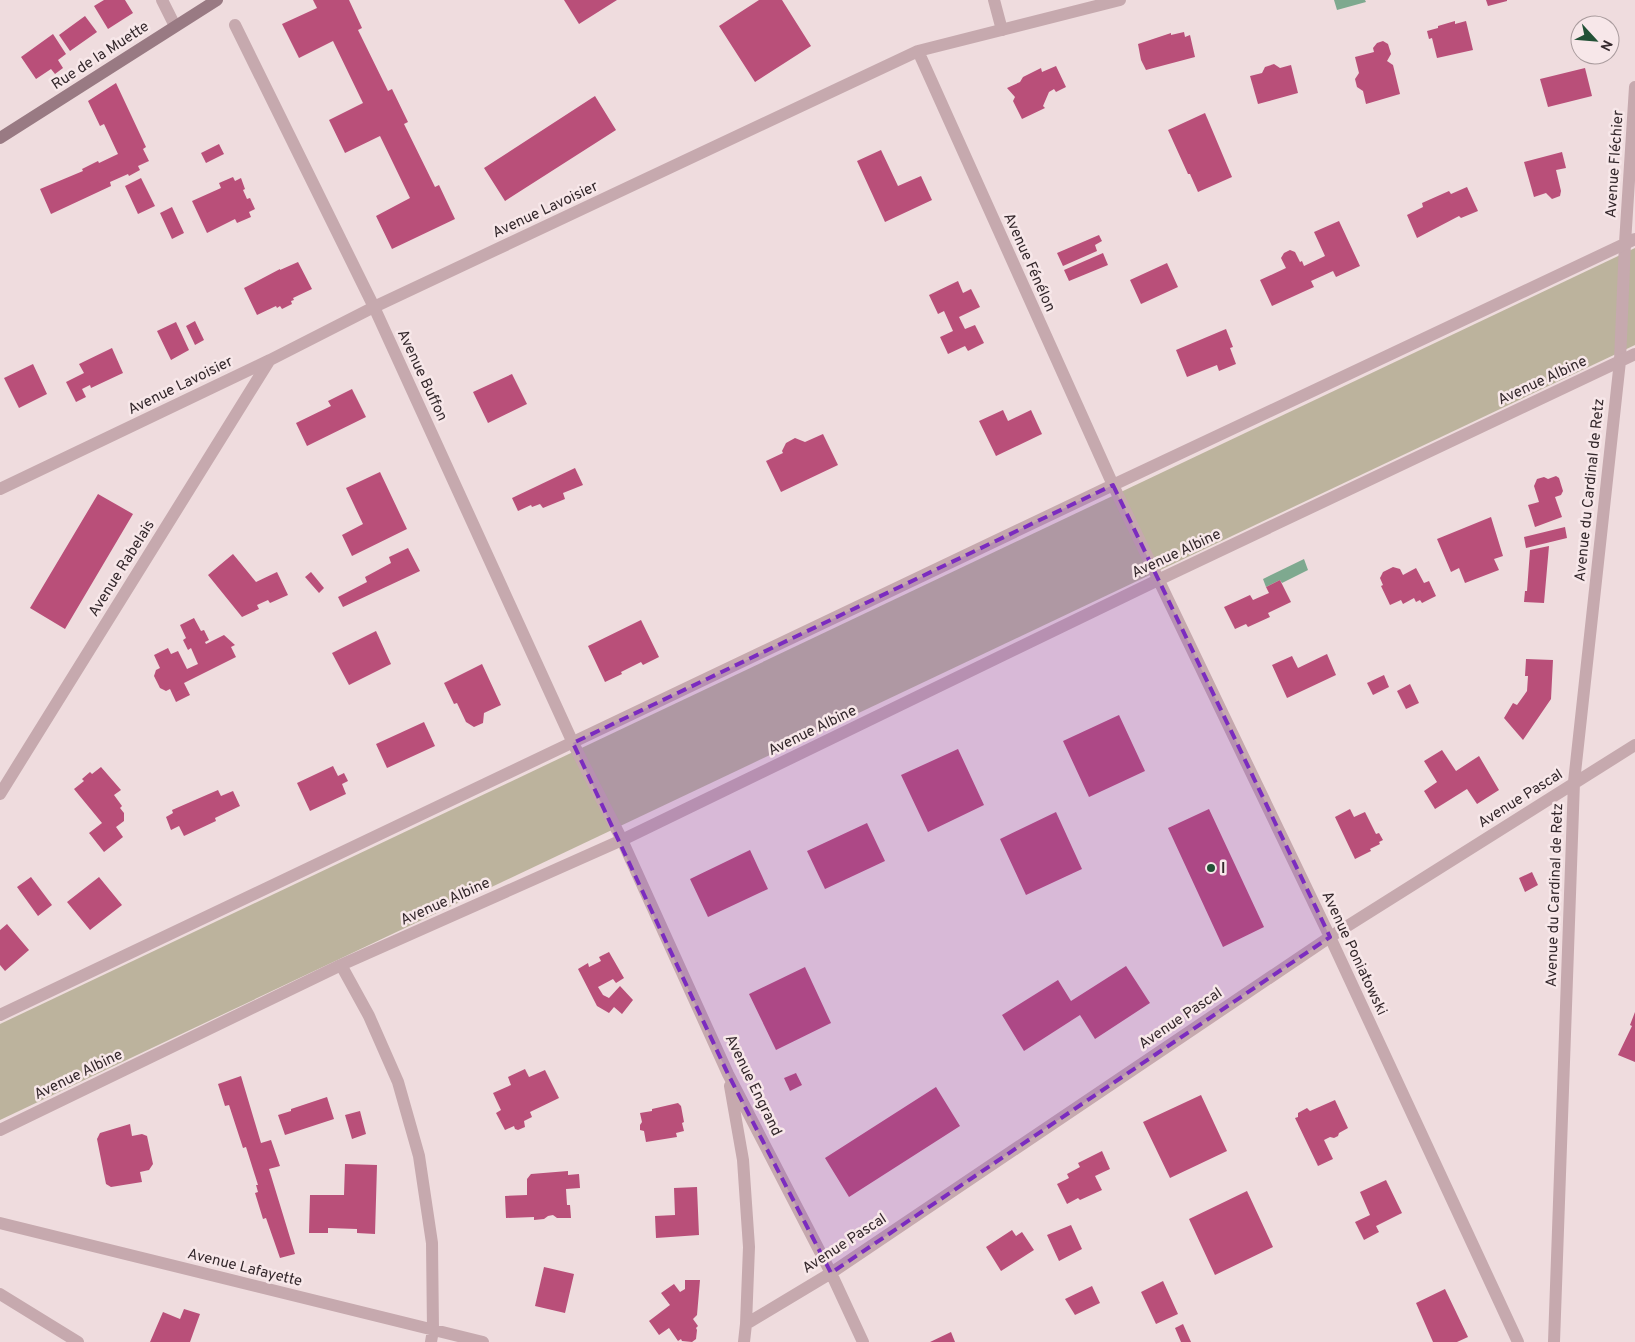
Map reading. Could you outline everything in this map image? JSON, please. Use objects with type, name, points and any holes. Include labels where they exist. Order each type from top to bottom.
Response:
[{"type":"street","points":[[162,0],[176,26]]},
{"type":"street","name":"Rue de la Muette","points":[[0,138],[217,0]]},
{"type":"street","points":[[994,0],[1002,30]]},
{"type":"street","name":"Avenue Lavoisier","points":[[0,489],[270,360],[374,308],[918,51],[1120,0]]},
{"type":"street","name":"Avenue Buffon","points":[[236,25],[374,308],[573,742],[622,840]]},
{"type":"street","name":"Avenue Fénélon","points":[[918,51],[1113,485],[1158,580]]},
{"type":"street","name":"Avenue Fléchier","points":[[1620,361],[1630,241],[1635,87]]},
{"type":"street","points":[[0,1014],[1630,241]]},
{"type":"street","name":"Avenue Albine","points":[[0,1130],[340,965],[622,840],[1158,580],[1635,354]]},
{"type":"street","name":"Avenue Rabelais","points":[[0,794],[270,360]]},
{"type":"street","name":"Avenue du Cardinal de Retz","points":[[1554,1342],[1574,782],[1620,361]]},
{"type":"street","name":"Avenue Poniatowski","points":[[1158,580],[1330,937],[1518,1342]]},
{"type":"street","name":"Avenue Pascal","points":[[746,1324],[831,1273],[1330,937],[1635,745]]},
{"type":"street","name":"Avenue Engrand","points":[[622,840],[728,1074],[831,1273],[863,1342]]},
{"type":"street","points":[[340,965],[369,1016],[398,1082],[419,1156],[432,1243],[432,1336]]},
{"type":"street","points":[[728,1074],[743,1160],[748,1247],[744,1342]]},
{"type":"street","name":"Avenue Lafayette","points":[[0,1223],[432,1336],[483,1342]]},
{"type":"street","points":[[0,1294],[78,1342]]},
{"type":"highlighted area","points":[[1113,485],[1330,937],[831,1273],[728,1074],[573,743]]},
{"type":"shaded area","points":[[1334,0],[1365,0],[1366,2],[1337,10]]},
{"type":"shaded area","points":[[1635,248],[1635,345],[0,1120],[0,1024]]},
{"type":"shaded area","points":[[1304,559],[1308,570],[1282,583],[1280,580],[1266,587],[1263,579]]},
{"type":"building","points":[[104,0],[125,0],[133,13],[108,29],[94,6]]},
{"type":"building","points":[[313,0],[349,0],[362,28],[358,30],[388,91],[392,89],[408,122],[404,124],[435,187],[439,185],[455,219],[392,249],[376,216],[410,198],[380,136],[345,153],[329,120],[363,103],[333,41],[299,58],[282,24],[317,8]]},
{"type":"building","points":[[564,0],[617,0],[579,24]]},
{"type":"building","points":[[759,0],[782,0],[811,46],[755,82],[719,26]]},
{"type":"building","points":[[1486,0],[1507,0],[1507,1],[1488,6]]},
{"type":"building","points":[[85,16],[97,32],[70,51],[59,35]]},
{"type":"building","points":[[1455,21],[1455,24],[1466,21],[1473,50],[1437,58],[1432,38],[1429,39],[1427,31]]},
{"type":"building","points":[[1184,32],[1185,37],[1190,35],[1195,57],[1146,70],[1141,60],[1138,44],[1171,33],[1171,35]]},
{"type":"building","points":[[53,34],[66,54],[58,60],[63,68],[55,74],[51,69],[36,79],[21,57]]},
{"type":"building","points":[[1383,41],[1388,44],[1391,54],[1387,61],[1393,65],[1400,94],[1366,104],[1363,91],[1357,87],[1355,79],[1359,73],[1355,57],[1374,52],[1373,48],[1377,43]]},
{"type":"building","points":[[1274,64],[1280,68],[1291,65],[1298,93],[1258,104],[1250,76],[1262,73],[1265,67]]},
{"type":"building","points":[[1056,66],[1066,87],[1056,92],[1054,89],[1049,92],[1043,106],[1045,108],[1022,119],[1013,101],[1015,97],[1007,88],[1041,68],[1042,72]]},
{"type":"building","points":[[1585,68],[1592,96],[1548,107],[1540,79]]},
{"type":"building","points":[[116,83],[146,147],[143,149],[149,161],[138,166],[140,170],[129,176],[128,174],[110,182],[111,186],[51,214],[40,189],[83,171],[82,169],[98,161],[99,163],[118,154],[104,124],[100,126],[88,101]]},
{"type":"building","points":[[595,96],[616,130],[505,201],[484,168]]},
{"type":"building","points":[[1205,113],[1232,177],[1198,192],[1168,130]]},
{"type":"building","points":[[219,144],[224,154],[206,163],[201,153]]},
{"type":"building","points":[[881,150],[898,186],[921,176],[932,200],[885,222],[857,161]]},
{"type":"building","points":[[1562,152],[1566,168],[1556,170],[1561,191],[1560,196],[1552,199],[1546,193],[1534,197],[1524,162]]},
{"type":"building","points":[[233,177],[235,181],[241,178],[247,199],[250,198],[255,209],[249,212],[251,217],[237,223],[235,219],[207,233],[192,201],[221,188],[219,183]]},
{"type":"building","points":[[141,178],[155,206],[138,214],[125,186]]},
{"type":"building","points":[[1467,187],[1478,211],[1461,218],[1459,216],[1417,238],[1407,215],[1423,207],[1422,203],[1449,191],[1451,194]]},
{"type":"building","points":[[172,207],[184,233],[172,239],[160,213]]},
{"type":"building","points":[[1339,221],[1360,266],[1336,277],[1333,271],[1311,281],[1314,287],[1272,306],[1260,280],[1286,268],[1281,258],[1284,253],[1290,250],[1295,252],[1304,266],[1325,256],[1314,232]]},
{"type":"building","points":[[1099,235],[1102,241],[1095,245],[1097,251],[1063,266],[1057,253]]},
{"type":"building","points":[[1103,253],[1108,265],[1069,281],[1064,270]]},
{"type":"building","points":[[298,262],[312,289],[293,298],[292,304],[282,309],[280,306],[277,308],[276,306],[257,315],[244,288],[280,269]]},
{"type":"building","points":[[1167,263],[1178,287],[1141,304],[1130,280]]},
{"type":"building","points":[[958,281],[963,293],[971,289],[980,307],[959,317],[965,329],[975,325],[984,343],[968,351],[965,346],[948,354],[940,337],[953,331],[944,311],[938,314],[929,295]]},
{"type":"building","points":[[195,321],[204,340],[195,345],[186,326]]},
{"type":"building","points":[[176,322],[189,350],[171,360],[157,331]]},
{"type":"building","points":[[1226,329],[1233,347],[1230,348],[1236,364],[1219,371],[1217,365],[1187,377],[1176,350]]},
{"type":"building","points":[[112,348],[123,373],[91,388],[90,385],[82,389],[86,397],[76,402],[66,382],[84,373],[79,364]]},
{"type":"building","points":[[33,364],[47,394],[19,408],[4,378]]},
{"type":"building","points":[[512,374],[527,404],[488,423],[473,392]]},
{"type":"building","points":[[352,389],[366,417],[307,446],[296,423],[331,406],[328,401]]},
{"type":"building","points":[[1003,410],[1008,421],[1031,410],[1042,434],[996,456],[979,421]]},
{"type":"building","points":[[823,434],[838,465],[781,492],[766,461],[783,453],[782,451],[786,443],[795,438],[805,442]]},
{"type":"building","points":[[575,468],[583,485],[563,493],[565,499],[543,508],[540,504],[532,507],[531,505],[518,511],[512,498]]},
{"type":"building","points":[[380,472],[407,529],[352,556],[342,535],[363,524],[346,488]]},
{"type":"building","points":[[1556,476],[1559,478],[1563,491],[1561,495],[1555,497],[1562,517],[1535,527],[1528,505],[1539,502],[1534,486],[1537,479],[1544,477],[1548,479]]},
{"type":"building","points":[[98,494],[133,514],[65,629],[30,608]]},
{"type":"building","points":[[1491,517],[1503,556],[1494,559],[1499,570],[1465,583],[1459,568],[1451,572],[1437,539]]},
{"type":"building","points":[[1565,527],[1567,538],[1526,548],[1524,537]]},
{"type":"building","points":[[1549,546],[1544,603],[1524,602],[1525,591],[1527,591],[1530,550]]},
{"type":"building","points":[[408,548],[420,571],[343,607],[338,597],[367,582],[365,577],[391,563],[389,557]]},
{"type":"building","points":[[233,554],[256,582],[277,572],[288,595],[270,603],[268,600],[257,605],[259,609],[242,617],[208,575]]},
{"type":"building","points":[[1393,567],[1400,569],[1403,575],[1416,568],[1424,583],[1429,581],[1436,596],[1422,603],[1420,600],[1416,602],[1414,598],[1403,604],[1401,600],[1390,605],[1381,586],[1383,585],[1380,578],[1383,572]]},
{"type":"building","points":[[311,572],[324,588],[319,593],[305,577]]},
{"type":"building","points":[[1280,580],[1291,602],[1268,613],[1270,617],[1248,627],[1246,624],[1235,629],[1224,607],[1250,595],[1253,600],[1269,593],[1266,587]]},
{"type":"building","points":[[194,618],[201,631],[204,630],[209,640],[205,642],[206,644],[224,635],[235,645],[231,647],[236,657],[184,683],[190,695],[176,702],[170,689],[166,691],[160,688],[154,676],[156,670],[160,668],[154,655],[168,648],[171,654],[178,651],[187,669],[198,664],[191,648],[188,650],[183,640],[186,638],[180,625]]},
{"type":"building","points":[[641,620],[659,657],[643,665],[641,662],[605,682],[588,646]]},
{"type":"building","points":[[376,631],[391,664],[349,685],[332,653]]},
{"type":"building","points":[[1327,654],[1336,675],[1287,698],[1272,665],[1292,656],[1298,668]]},
{"type":"building","points":[[1526,659],[1553,660],[1551,699],[1523,740],[1504,718],[1513,703],[1517,705],[1527,691],[1528,676],[1525,676]]},
{"type":"building","points":[[482,664],[501,705],[484,713],[483,723],[474,727],[466,722],[457,703],[454,704],[444,683]]},
{"type":"building","points":[[1384,675],[1389,687],[1373,695],[1367,683]]},
{"type":"building","points":[[1410,684],[1419,703],[1406,709],[1397,691]]},
{"type":"building","points":[[1119,715],[1145,771],[1089,797],[1063,741]]},
{"type":"building","points":[[424,722],[435,746],[387,768],[376,744]]},
{"type":"building","points":[[958,749],[984,805],[928,832],[901,775]]},
{"type":"building","points":[[1442,750],[1456,771],[1479,756],[1499,790],[1477,804],[1467,789],[1435,809],[1424,791],[1437,782],[1424,761]]},
{"type":"building","points":[[333,766],[338,776],[344,773],[348,781],[342,784],[346,794],[310,811],[297,783]]},
{"type":"building","points":[[101,767],[121,790],[114,795],[122,806],[120,808],[124,813],[124,821],[116,827],[123,837],[104,852],[89,833],[102,823],[74,789],[84,781],[82,779],[90,772],[92,774]]},
{"type":"building","points":[[218,790],[221,796],[233,791],[240,806],[215,818],[216,821],[184,836],[179,826],[171,830],[166,817],[173,813],[172,810]]},
{"type":"building","name":"I","points":[[1209,809],[1264,927],[1223,947],[1168,828]]},
{"type":"building","points":[[1350,809],[1354,817],[1365,812],[1376,834],[1379,833],[1383,840],[1379,842],[1380,844],[1370,849],[1371,851],[1355,859],[1335,817]]},
{"type":"building","points":[[1056,812],[1082,869],[1026,895],[1000,839]]},
{"type":"building","points":[[867,823],[885,861],[825,889],[807,851]]},
{"type":"building","points":[[750,850],[768,889],[708,917],[690,879]]},
{"type":"building","points":[[1532,872],[1538,885],[1525,892],[1519,878]]},
{"type":"building","points":[[31,877],[52,905],[38,916],[17,887]]},
{"type":"building","points":[[99,877],[122,905],[90,930],[67,902]]},
{"type":"building","points":[[7,924],[29,950],[5,971],[0,965],[0,930]]},
{"type":"building","points":[[609,952],[624,978],[616,983],[613,979],[598,987],[603,995],[609,998],[620,986],[633,1000],[622,1014],[614,1007],[609,1013],[597,1006],[578,969],[588,963],[589,967],[601,961],[599,957]]},
{"type":"building","points":[[1126,966],[1150,1003],[1095,1039],[1080,1015],[1024,1051],[1002,1015],[1058,980],[1071,1001]]},
{"type":"building","points":[[805,967],[831,1023],[776,1050],[749,994]]},
{"type":"building","points":[[1635,1012],[1635,1062],[1618,1055],[1632,1026],[1630,1025]]},
{"type":"building","points":[[525,1069],[529,1077],[545,1070],[559,1098],[530,1112],[532,1117],[524,1121],[525,1127],[518,1130],[514,1126],[505,1130],[496,1113],[501,1110],[493,1093],[511,1085],[508,1077]]},
{"type":"building","points":[[796,1073],[802,1085],[790,1091],[784,1078]]},
{"type":"building","points":[[241,1076],[261,1143],[271,1140],[280,1166],[269,1169],[295,1254],[280,1258],[266,1218],[263,1219],[255,1193],[258,1192],[256,1185],[258,1185],[246,1147],[243,1148],[229,1105],[225,1106],[218,1084]]},
{"type":"building","points":[[936,1087],[960,1126],[849,1197],[825,1158]]},
{"type":"building","points":[[1201,1095],[1227,1151],[1170,1178],[1143,1122]]},
{"type":"building","points":[[327,1097],[334,1119],[285,1135],[278,1115]]},
{"type":"building","points":[[1335,1100],[1348,1128],[1334,1138],[1330,1137],[1324,1140],[1333,1159],[1318,1166],[1295,1118],[1298,1117],[1298,1113],[1307,1108],[1310,1111]]},
{"type":"building","points":[[678,1103],[681,1106],[684,1131],[676,1133],[677,1137],[646,1142],[644,1131],[640,1130],[642,1122],[640,1113]]},
{"type":"building","points":[[360,1111],[366,1134],[352,1139],[345,1115]]},
{"type":"building","points":[[130,1124],[132,1136],[142,1134],[147,1136],[153,1164],[149,1170],[140,1172],[142,1182],[111,1187],[106,1184],[97,1139],[100,1133]]},
{"type":"building","points":[[1102,1151],[1110,1169],[1095,1176],[1102,1190],[1067,1204],[1057,1184],[1069,1178],[1067,1174],[1080,1167],[1078,1163]]},
{"type":"building","points":[[345,1164],[377,1165],[375,1234],[357,1233],[357,1229],[328,1228],[328,1233],[309,1233],[310,1195],[344,1195]]},
{"type":"building","points":[[568,1171],[568,1175],[579,1174],[580,1188],[566,1189],[567,1205],[570,1205],[571,1218],[557,1218],[553,1215],[544,1219],[534,1220],[534,1217],[506,1218],[505,1196],[527,1195],[527,1179],[531,1174]]},
{"type":"building","points":[[1386,1180],[1402,1213],[1376,1226],[1379,1232],[1364,1240],[1355,1222],[1370,1215],[1360,1192]]},
{"type":"building","points":[[697,1187],[699,1235],[656,1238],[655,1216],[675,1215],[674,1188]]},
{"type":"building","points":[[1247,1191],[1273,1247],[1215,1275],[1189,1219]]},
{"type":"building","points":[[1071,1225],[1082,1249],[1059,1261],[1047,1235]]},
{"type":"building","points":[[1012,1230],[1016,1236],[1022,1232],[1034,1250],[1001,1271],[986,1247]]},
{"type":"building","points":[[544,1267],[574,1274],[565,1313],[535,1306]]},
{"type":"building","points":[[685,1280],[700,1280],[697,1315],[693,1319],[698,1326],[696,1328],[696,1339],[692,1342],[682,1341],[681,1339],[678,1341],[669,1328],[659,1335],[649,1321],[670,1305],[661,1293],[674,1284],[680,1292],[685,1289]]},
{"type":"building","points":[[1163,1281],[1178,1314],[1156,1324],[1141,1292]]},
{"type":"building","points":[[1092,1286],[1100,1303],[1075,1315],[1065,1299]]},
{"type":"building","points":[[1445,1289],[1468,1337],[1457,1342],[1433,1342],[1416,1303]]},
{"type":"building","points":[[184,1309],[200,1314],[190,1342],[150,1342],[163,1312],[180,1319]]},
{"type":"building","points":[[1183,1324],[1191,1342],[1181,1342],[1175,1328]]},
{"type":"building","points":[[951,1332],[955,1342],[930,1342]]},
{"type":"place","name":"I","points":[[1211,868]]}]
